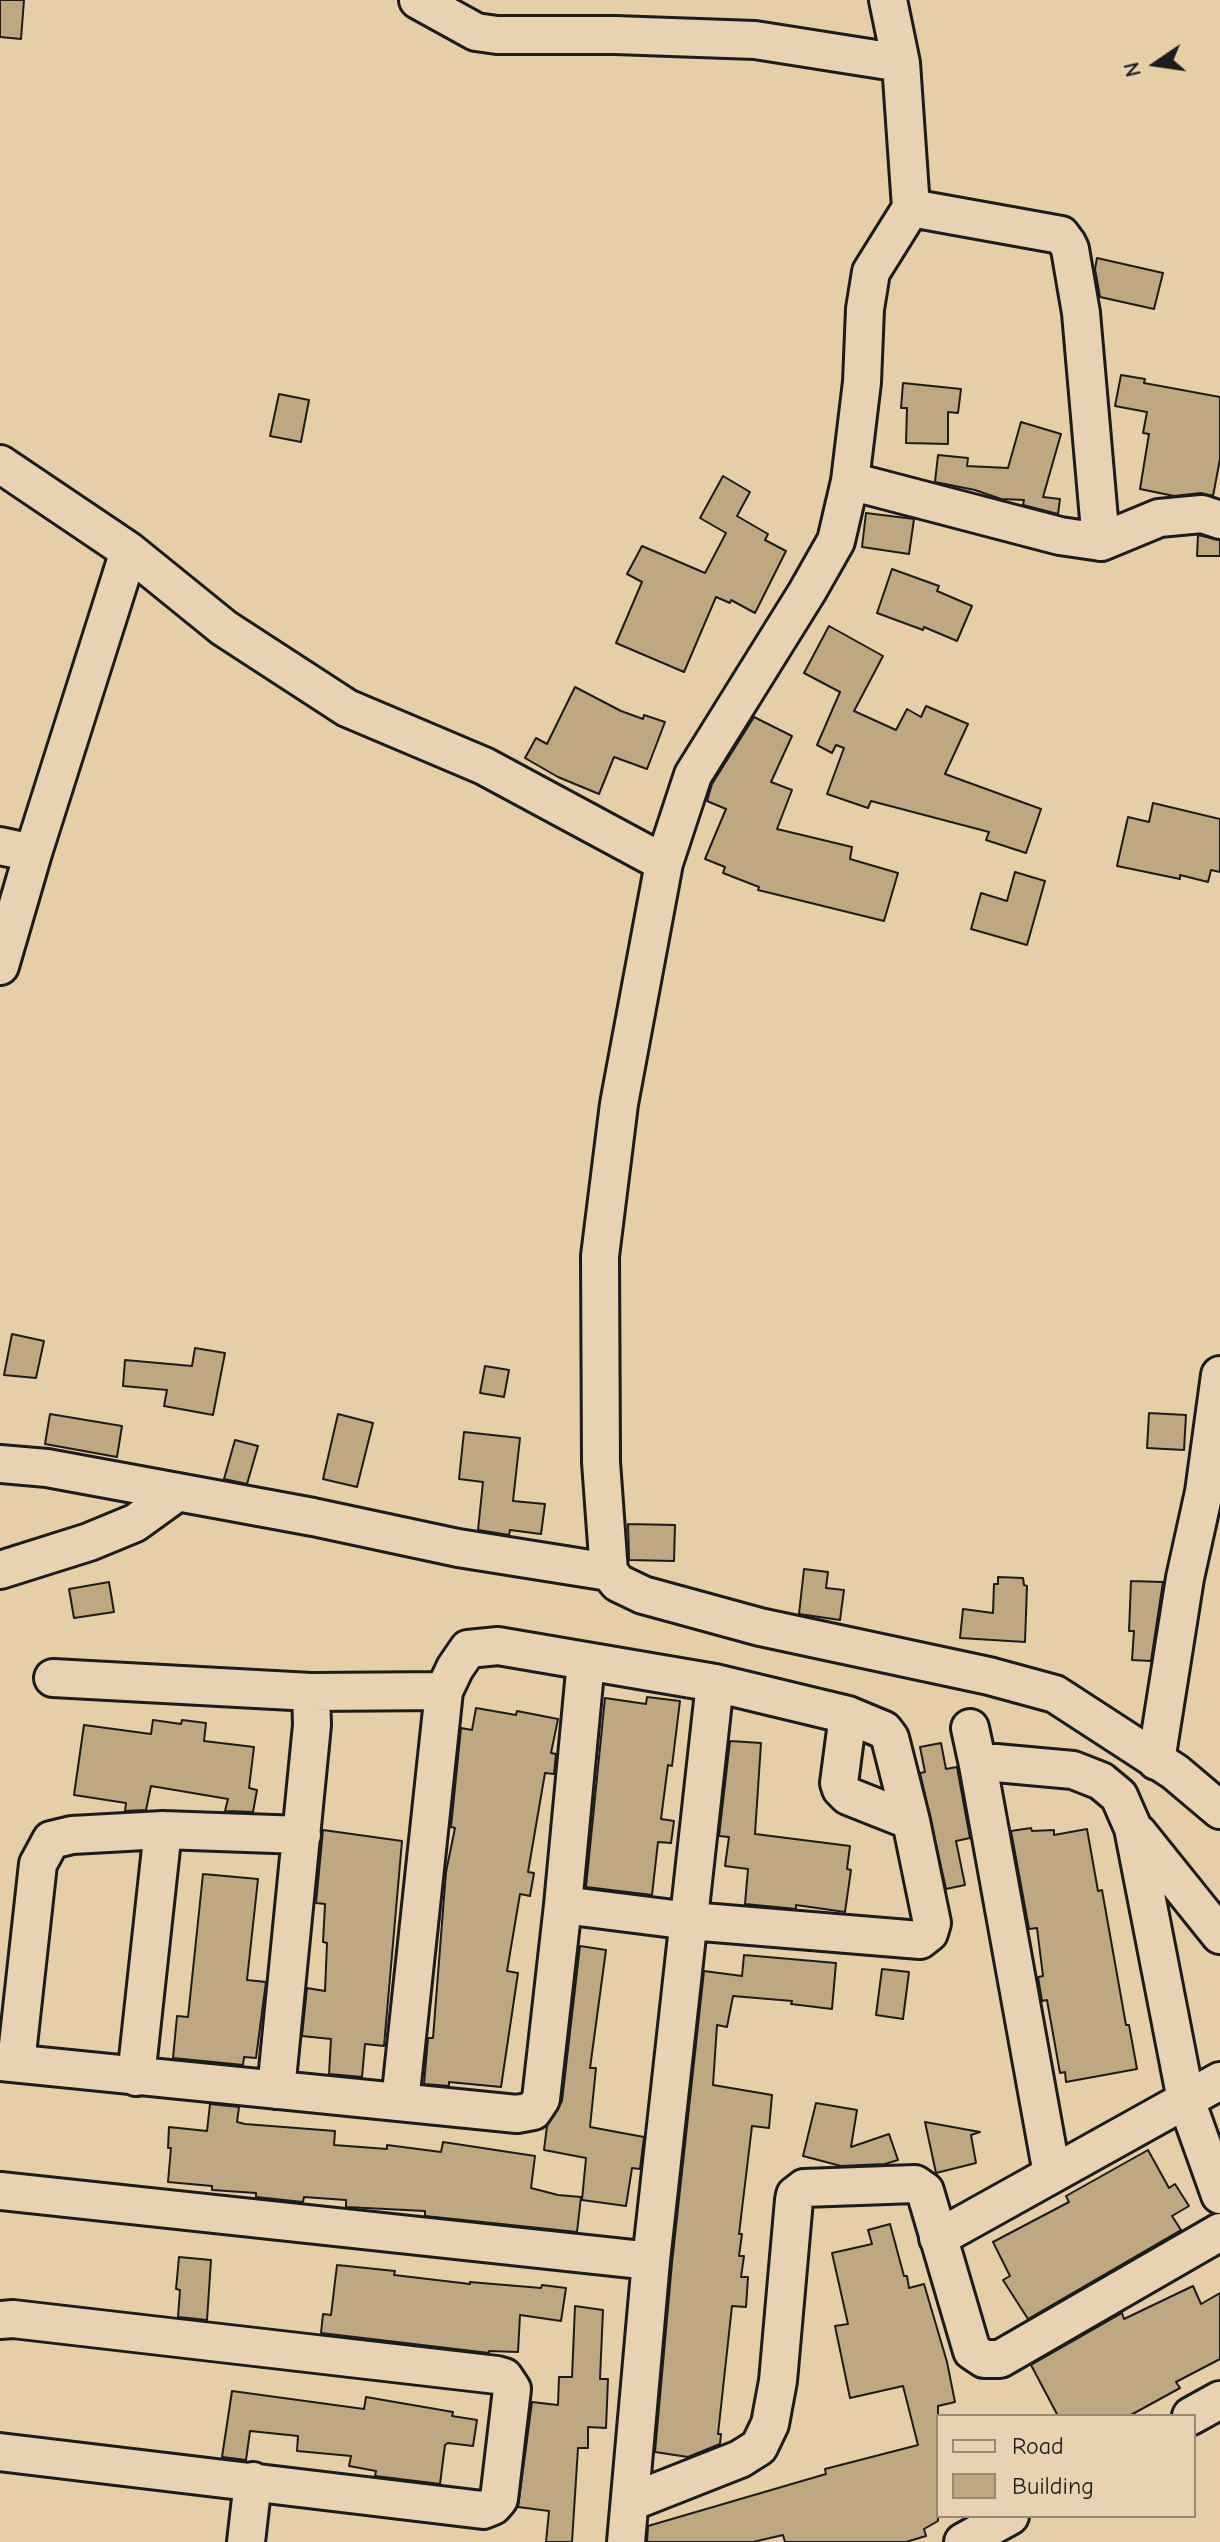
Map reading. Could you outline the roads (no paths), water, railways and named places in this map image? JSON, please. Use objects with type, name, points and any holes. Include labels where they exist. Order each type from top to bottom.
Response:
[{"type":"street","points":[[418,0],[476,32],[497,35],[755,40],[901,63]]},
{"type":"street","points":[[609,1572],[601,1462],[600,1256],[619,1104],[664,863],[693,775],[836,541],[850,481],[871,272],[911,208],[901,63],[888,0]]},
{"type":"street","points":[[911,208],[1061,235],[1067,243],[1081,313],[1101,542]]},
{"type":"street","points":[[0,464],[129,551],[224,628],[347,708],[484,766],[664,863]]},
{"type":"street","points":[[850,481],[1060,536],[1101,542],[1159,518],[1202,514],[1220,520]]},
{"type":"street","points":[[0,966],[16,849],[129,551]]},
{"type":"street","points":[[1156,1761],[1206,1542],[1204,1492],[1220,1375]]},
{"type":"street","points":[[0,1464],[47,1468],[458,1548],[609,1572],[628,1590],[643,1595],[760,1627],[989,1676],[1055,1694],[1175,1772],[1220,1810]]},
{"type":"street","points":[[0,1570],[89,1542],[135,1523],[178,1492]]},
{"type":"street","points":[[400,2102],[444,1691],[468,1649],[498,1646],[715,1683],[848,1715],[884,1730],[890,1738],[911,1821],[932,1923],[925,1938],[920,1940],[690,1921],[563,1905]]},
{"type":"street","points":[[302,1835],[163,1830],[51,1840],[38,1864],[8,2063],[517,2114],[533,2111],[538,2104],[563,1905],[586,1661]]},
{"type":"street","points":[[53,1678],[311,1692],[444,1691]]},
{"type":"street","points":[[626,2542],[651,2261],[715,1683]]},
{"type":"street","points":[[276,2090],[312,1725],[311,1692]]},
{"type":"street","points":[[848,1715],[839,1783],[841,1789],[848,1796],[911,1821]]},
{"type":"street","points":[[970,1728],[1052,2174]]},
{"type":"street","points":[[978,1765],[996,1763],[1073,1770],[1101,1781],[1119,1796],[1133,1828],[1186,2100],[1220,2195]]},
{"type":"street","points":[[1133,1828],[1220,1935]]},
{"type":"street","points":[[136,2077],[163,1830]]},
{"type":"street","points":[[938,2238],[1220,2081]]},
{"type":"street","points":[[631,2502],[740,2459],[759,2447],[770,2424],[778,2381],[794,2200],[799,2191],[809,2187],[915,2184],[925,2191],[972,2351],[977,2356],[992,2359],[1000,2359],[1220,2232]]},
{"type":"street","points":[[0,2191],[651,2261]]},
{"type":"street","points":[[0,2320],[13,2319],[497,2375],[504,2377],[512,2389],[499,2499],[483,2510],[0,2452]]},
{"type":"street","points":[[1195,2414],[1220,2400]]},
{"type":"street","points":[[246,2542],[253,2481]]},
{"type":"street","points":[[963,2542],[1006,2518]]}]
